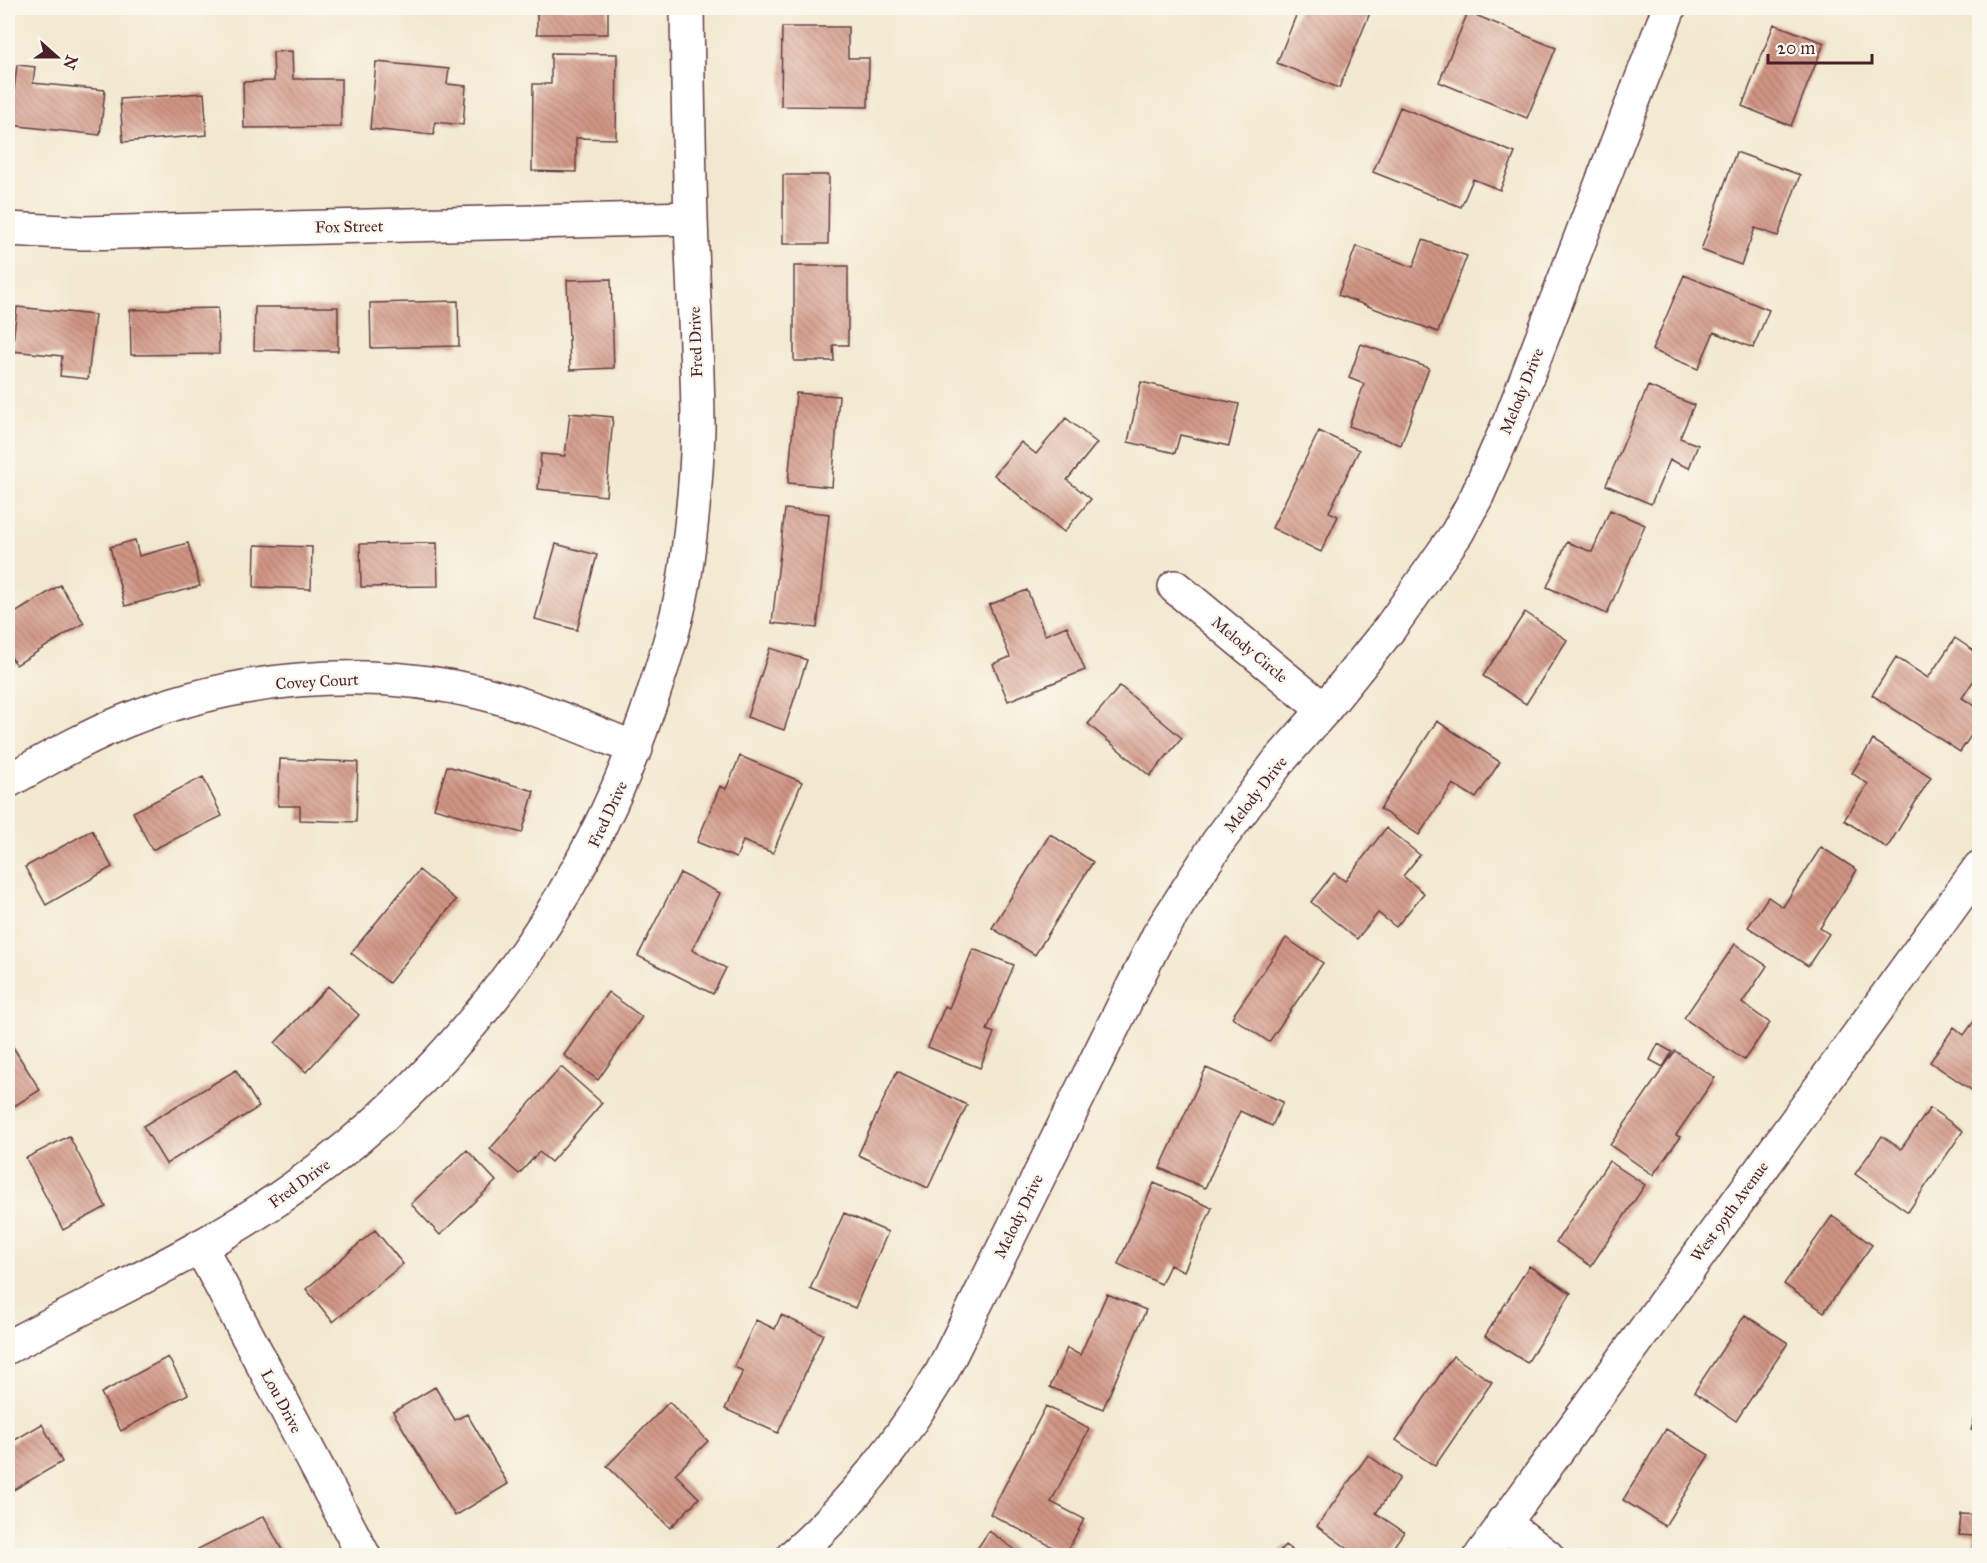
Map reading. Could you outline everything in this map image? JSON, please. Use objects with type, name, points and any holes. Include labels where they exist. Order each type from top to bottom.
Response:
[{"type":"street","name":"Fred Drive","points":[[11,1337],[200,1246],[259,1212],[321,1167],[407,1093],[455,1045],[498,992],[556,908],[591,849],[636,749],[671,639],[685,572],[694,496],[698,428],[687,8]]},
{"type":"street","name":"Melody Drive","points":[[793,1556],[856,1494],[909,1426],[942,1372],[1158,936],[1218,842],[1278,762],[1324,710],[1397,619],[1457,533],[1477,496],[1512,416],[1669,8]]},
{"type":"street","name":"Fox Street","points":[[8,229],[83,233],[691,218]]},
{"type":"street","name":"Melody Circle","points":[[1175,587],[1324,710]]},
{"type":"street","name":"Covey Court","points":[[8,781],[107,729],[181,701],[259,684],[338,678],[386,680],[479,693],[551,715],[636,749]]},
{"type":"street","name":"West 99th Avenue","points":[[1481,1556],[1503,1522],[1980,867]]},
{"type":"street","name":"Lou Drive","points":[[200,1246],[364,1556]]},
{"type":"street","points":[[1503,1522],[1547,1556]]},
{"type":"building","points":[[537,8],[608,8],[608,34],[537,34]]},
{"type":"building","points":[[1299,8],[1372,8],[1339,88],[1277,63]]},
{"type":"building","points":[[1468,12],[1556,48],[1527,118],[1439,82]]},
{"type":"building","points":[[1774,24],[1824,43],[1791,126],[1742,106]]},
{"type":"building","points":[[782,27],[848,27],[848,58],[869,58],[868,107],[781,106]]},
{"type":"building","points":[[292,51],[293,79],[341,79],[341,127],[244,128],[243,82],[274,81],[273,52]]},
{"type":"building","points":[[551,53],[617,54],[616,139],[576,138],[576,172],[532,171],[533,84],[551,84]]},
{"type":"building","points":[[376,62],[449,69],[447,84],[466,86],[463,125],[435,122],[434,135],[370,129]]},
{"type":"building","points":[[17,65],[35,67],[33,83],[105,90],[100,135],[10,125]]},
{"type":"building","points":[[204,93],[207,135],[123,142],[120,99]]},
{"type":"building","points":[[1400,107],[1515,153],[1500,190],[1473,179],[1461,207],[1373,172]]},
{"type":"building","points":[[1736,152],[1800,175],[1778,236],[1755,228],[1741,265],[1701,250]]},
{"type":"building","points":[[783,175],[829,175],[828,244],[783,244]]},
{"type":"building","points":[[1423,240],[1467,256],[1438,332],[1338,295],[1356,246],[1413,267]]},
{"type":"building","points":[[794,266],[848,266],[848,345],[833,345],[834,361],[794,361]]},
{"type":"building","points":[[1684,275],[1769,310],[1753,348],[1714,332],[1698,369],[1652,350]]},
{"type":"building","points":[[611,279],[614,368],[570,370],[567,280]]},
{"type":"building","points":[[458,301],[459,346],[371,348],[370,303]]},
{"type":"building","points":[[17,307],[95,315],[88,379],[60,376],[62,356],[12,351]]},
{"type":"building","points":[[255,307],[338,307],[338,351],[254,350]]},
{"type":"building","points":[[218,308],[219,354],[131,355],[130,310]]},
{"type":"building","points":[[1361,344],[1429,368],[1401,445],[1349,426],[1364,384],[1349,378]]},
{"type":"building","points":[[1141,382],[1239,404],[1229,446],[1180,435],[1175,453],[1128,442]]},
{"type":"building","points":[[1648,386],[1694,405],[1680,438],[1698,445],[1689,468],[1670,460],[1651,504],[1606,485]]},
{"type":"building","points":[[796,393],[839,396],[832,487],[788,483]]},
{"type":"building","points":[[570,413],[613,417],[606,496],[538,489],[541,454],[565,456]]},
{"type":"building","points":[[1066,418],[1097,443],[1067,480],[1091,499],[1064,532],[994,475],[1021,442],[1036,454]]},
{"type":"building","points":[[1319,431],[1359,450],[1329,512],[1338,516],[1321,552],[1272,528]]},
{"type":"building","points":[[785,509],[829,514],[817,628],[772,623]]},
{"type":"building","points":[[1610,510],[1645,525],[1607,614],[1547,587],[1567,542],[1592,552]]},
{"type":"building","points":[[135,540],[139,556],[188,543],[200,586],[125,606],[110,547]]},
{"type":"building","points":[[437,543],[438,586],[361,587],[360,544]]},
{"type":"building","points":[[556,544],[597,555],[577,630],[535,619]]},
{"type":"building","points":[[255,545],[312,547],[311,589],[254,587]]},
{"type":"building","points":[[60,585],[84,623],[16,665],[8,652],[8,609],[12,615]]},
{"type":"building","points":[[1027,590],[1045,635],[1067,626],[1085,670],[1008,701],[993,664],[1010,657],[989,605]]},
{"type":"building","points":[[1525,612],[1567,640],[1526,704],[1483,676]]},
{"type":"building","points":[[1955,638],[1980,655],[1980,671],[1962,698],[1980,709],[1980,722],[1960,752],[1872,695],[1896,657],[1928,678]]},
{"type":"building","points":[[770,648],[807,660],[784,730],[747,717]]},
{"type":"building","points":[[1120,686],[1182,738],[1150,776],[1088,724]]},
{"type":"building","points":[[1437,721],[1500,762],[1476,798],[1453,784],[1419,835],[1380,809]]},
{"type":"building","points":[[1873,740],[1931,777],[1887,848],[1844,820],[1868,784],[1852,773]]},
{"type":"building","points":[[740,756],[802,782],[773,853],[743,841],[736,858],[697,842],[720,786],[726,789]]},
{"type":"building","points":[[280,759],[358,762],[356,822],[300,820],[300,806],[278,806]]},
{"type":"building","points":[[447,766],[534,791],[522,833],[434,808]]},
{"type":"building","points":[[203,777],[222,816],[152,850],[133,812]]},
{"type":"building","points":[[1386,828],[1420,855],[1403,876],[1424,893],[1396,927],[1378,913],[1357,939],[1311,902],[1334,873],[1345,881]]},
{"type":"building","points":[[92,830],[112,867],[46,905],[25,867]]},
{"type":"building","points":[[1050,834],[1093,862],[1035,955],[992,928]]},
{"type":"building","points":[[1821,847],[1857,870],[1820,928],[1829,934],[1808,966],[1748,927],[1768,897],[1783,907]]},
{"type":"building","points":[[419,870],[456,900],[389,983],[351,953]]},
{"type":"building","points":[[680,873],[720,893],[692,950],[726,968],[713,994],[638,956]]},
{"type":"building","points":[[1286,938],[1323,963],[1269,1042],[1232,1017]]},
{"type":"building","points":[[1735,944],[1767,966],[1742,1003],[1770,1023],[1744,1060],[1684,1018]]},
{"type":"building","points":[[973,949],[1014,965],[987,1030],[994,1033],[980,1068],[928,1047],[945,1006],[949,1008]]},
{"type":"building","points":[[328,986],[359,1015],[306,1072],[275,1043]]},
{"type":"building","points":[[608,992],[642,1017],[598,1080],[564,1055]]},
{"type":"building","points":[[1980,1013],[1980,1087],[1976,1093],[1930,1062],[1954,1027],[1964,1035]]},
{"type":"building","points":[[8,1039],[40,1090],[8,1110]]},
{"type":"building","points":[[1658,1044],[1672,1052],[1663,1067],[1650,1060]]},
{"type":"building","points":[[1675,1051],[1715,1078],[1676,1135],[1680,1137],[1653,1175],[1610,1145]]},
{"type":"building","points":[[561,1067],[602,1103],[551,1162],[539,1152],[519,1174],[490,1149]]},
{"type":"building","points":[[1206,1068],[1283,1102],[1272,1126],[1240,1111],[1205,1188],[1160,1168]]},
{"type":"building","points":[[236,1070],[259,1107],[166,1164],[143,1126]]},
{"type":"building","points":[[897,1071],[967,1105],[928,1188],[858,1155]]},
{"type":"building","points":[[1930,1108],[1963,1131],[1908,1212],[1855,1174],[1882,1136],[1901,1149]]},
{"type":"building","points":[[69,1136],[106,1207],[63,1230],[26,1158]]},
{"type":"building","points":[[467,1150],[496,1181],[440,1235],[411,1204]]},
{"type":"building","points":[[1609,1161],[1645,1185],[1591,1266],[1556,1242]]},
{"type":"building","points":[[1154,1183],[1212,1208],[1184,1271],[1170,1265],[1161,1284],[1118,1264]]},
{"type":"building","points":[[844,1213],[888,1232],[855,1308],[810,1289]]},
{"type":"building","points":[[1832,1216],[1872,1245],[1824,1312],[1784,1284]]},
{"type":"building","points":[[375,1230],[403,1264],[333,1322],[306,1289]]},
{"type":"building","points":[[1529,1266],[1571,1293],[1527,1363],[1485,1336]]},
{"type":"building","points":[[1107,1294],[1146,1310],[1103,1409],[1050,1387],[1067,1348],[1080,1355]]},
{"type":"building","points":[[781,1315],[823,1334],[778,1433],[725,1409],[743,1371],[734,1367],[756,1320],[775,1329]]},
{"type":"building","points":[[1745,1315],[1788,1343],[1736,1421],[1694,1392]]},
{"type":"building","points":[[1453,1356],[1492,1382],[1435,1466],[1396,1440]]},
{"type":"building","points":[[168,1357],[188,1394],[121,1431],[101,1393]]},
{"type":"building","points":[[435,1387],[455,1420],[467,1414],[508,1484],[455,1516],[393,1412]]},
{"type":"building","points":[[669,1402],[708,1441],[675,1474],[699,1498],[670,1528],[607,1466]]},
{"type":"building","points":[[1980,1404],[1980,1432],[1971,1430]]},
{"type":"building","points":[[1046,1406],[1089,1429],[1051,1502],[1084,1519],[1066,1554],[990,1514]]},
{"type":"building","points":[[42,1424],[62,1462],[8,1493],[8,1444]]},
{"type":"building","points":[[1666,1429],[1709,1455],[1665,1526],[1623,1500]]},
{"type":"building","points":[[1368,1455],[1400,1478],[1376,1513],[1404,1532],[1387,1556],[1358,1556],[1317,1526]]},
{"type":"building","points":[[1961,1514],[1980,1515],[1980,1556],[1973,1556],[1974,1536],[1959,1535]]},
{"type":"building","points":[[264,1516],[285,1556],[202,1556],[198,1549]]},
{"type":"building","points":[[989,1531],[1020,1553],[1019,1556],[972,1556]]},
{"type":"building","points":[[1285,1545],[1300,1556],[1277,1556]]}]
